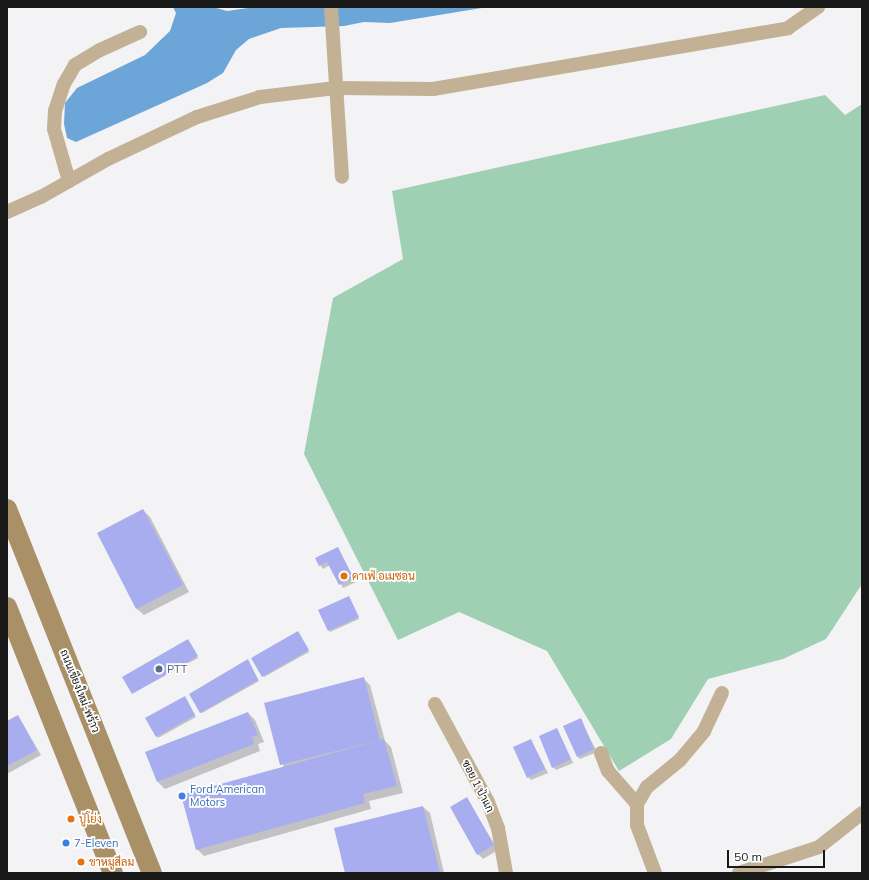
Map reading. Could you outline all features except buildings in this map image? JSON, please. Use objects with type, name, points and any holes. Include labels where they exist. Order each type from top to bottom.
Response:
[{"type":"main road","name":"ถนนเชียงใหม่-พร้าว","points":[[7,509],[152,873]]},
{"type":"main road","points":[[7,608],[113,873]]},
{"type":"street","points":[[331,7],[335,88],[342,177]]},
{"type":"street","points":[[7,212],[69,181],[108,159],[197,117],[260,97],[335,88],[433,89],[788,28],[818,7]]},
{"type":"street","points":[[69,181],[54,129],[55,111],[64,84],[75,65],[100,50],[140,32]]},
{"type":"street","points":[[655,873],[637,825],[637,804],[647,787],[680,760],[704,731],[722,692]]},
{"type":"street","name":"ซอย 1 ป่าแก","points":[[435,704],[488,802],[498,828],[506,873]]},
{"type":"street","points":[[601,753],[608,771],[637,804]]},
{"type":"street","points":[[739,873],[819,847],[862,813]]},
{"type":"green space","points":[[825,95],[845,115],[862,104],[862,584],[826,639],[783,659],[708,679],[671,739],[619,771],[547,651],[459,612],[398,640],[304,454],[333,298],[403,259],[392,191]]},
{"type":"water","points":[[173,7],[213,7],[227,11],[255,7],[488,7],[390,23],[364,22],[344,26],[281,28],[249,39],[236,50],[223,73],[207,83],[76,142],[67,138],[64,124],[65,103],[77,88],[145,55],[170,31],[176,13]]},
{"type":"place","name":"คาเฟ่ อเมซอน","points":[[344,576]]},
{"type":"place","name":"PTT","points":[[159,669]]},
{"type":"place","name":"Ford American Motors","points":[[182,796]]},
{"type":"place","name":"ปู่โย่ง","points":[[71,819]]},
{"type":"place","name":"7-Eleven","points":[[66,843]]},
{"type":"place","name":"ขาหมูสีลม","points":[[81,862]]}]
